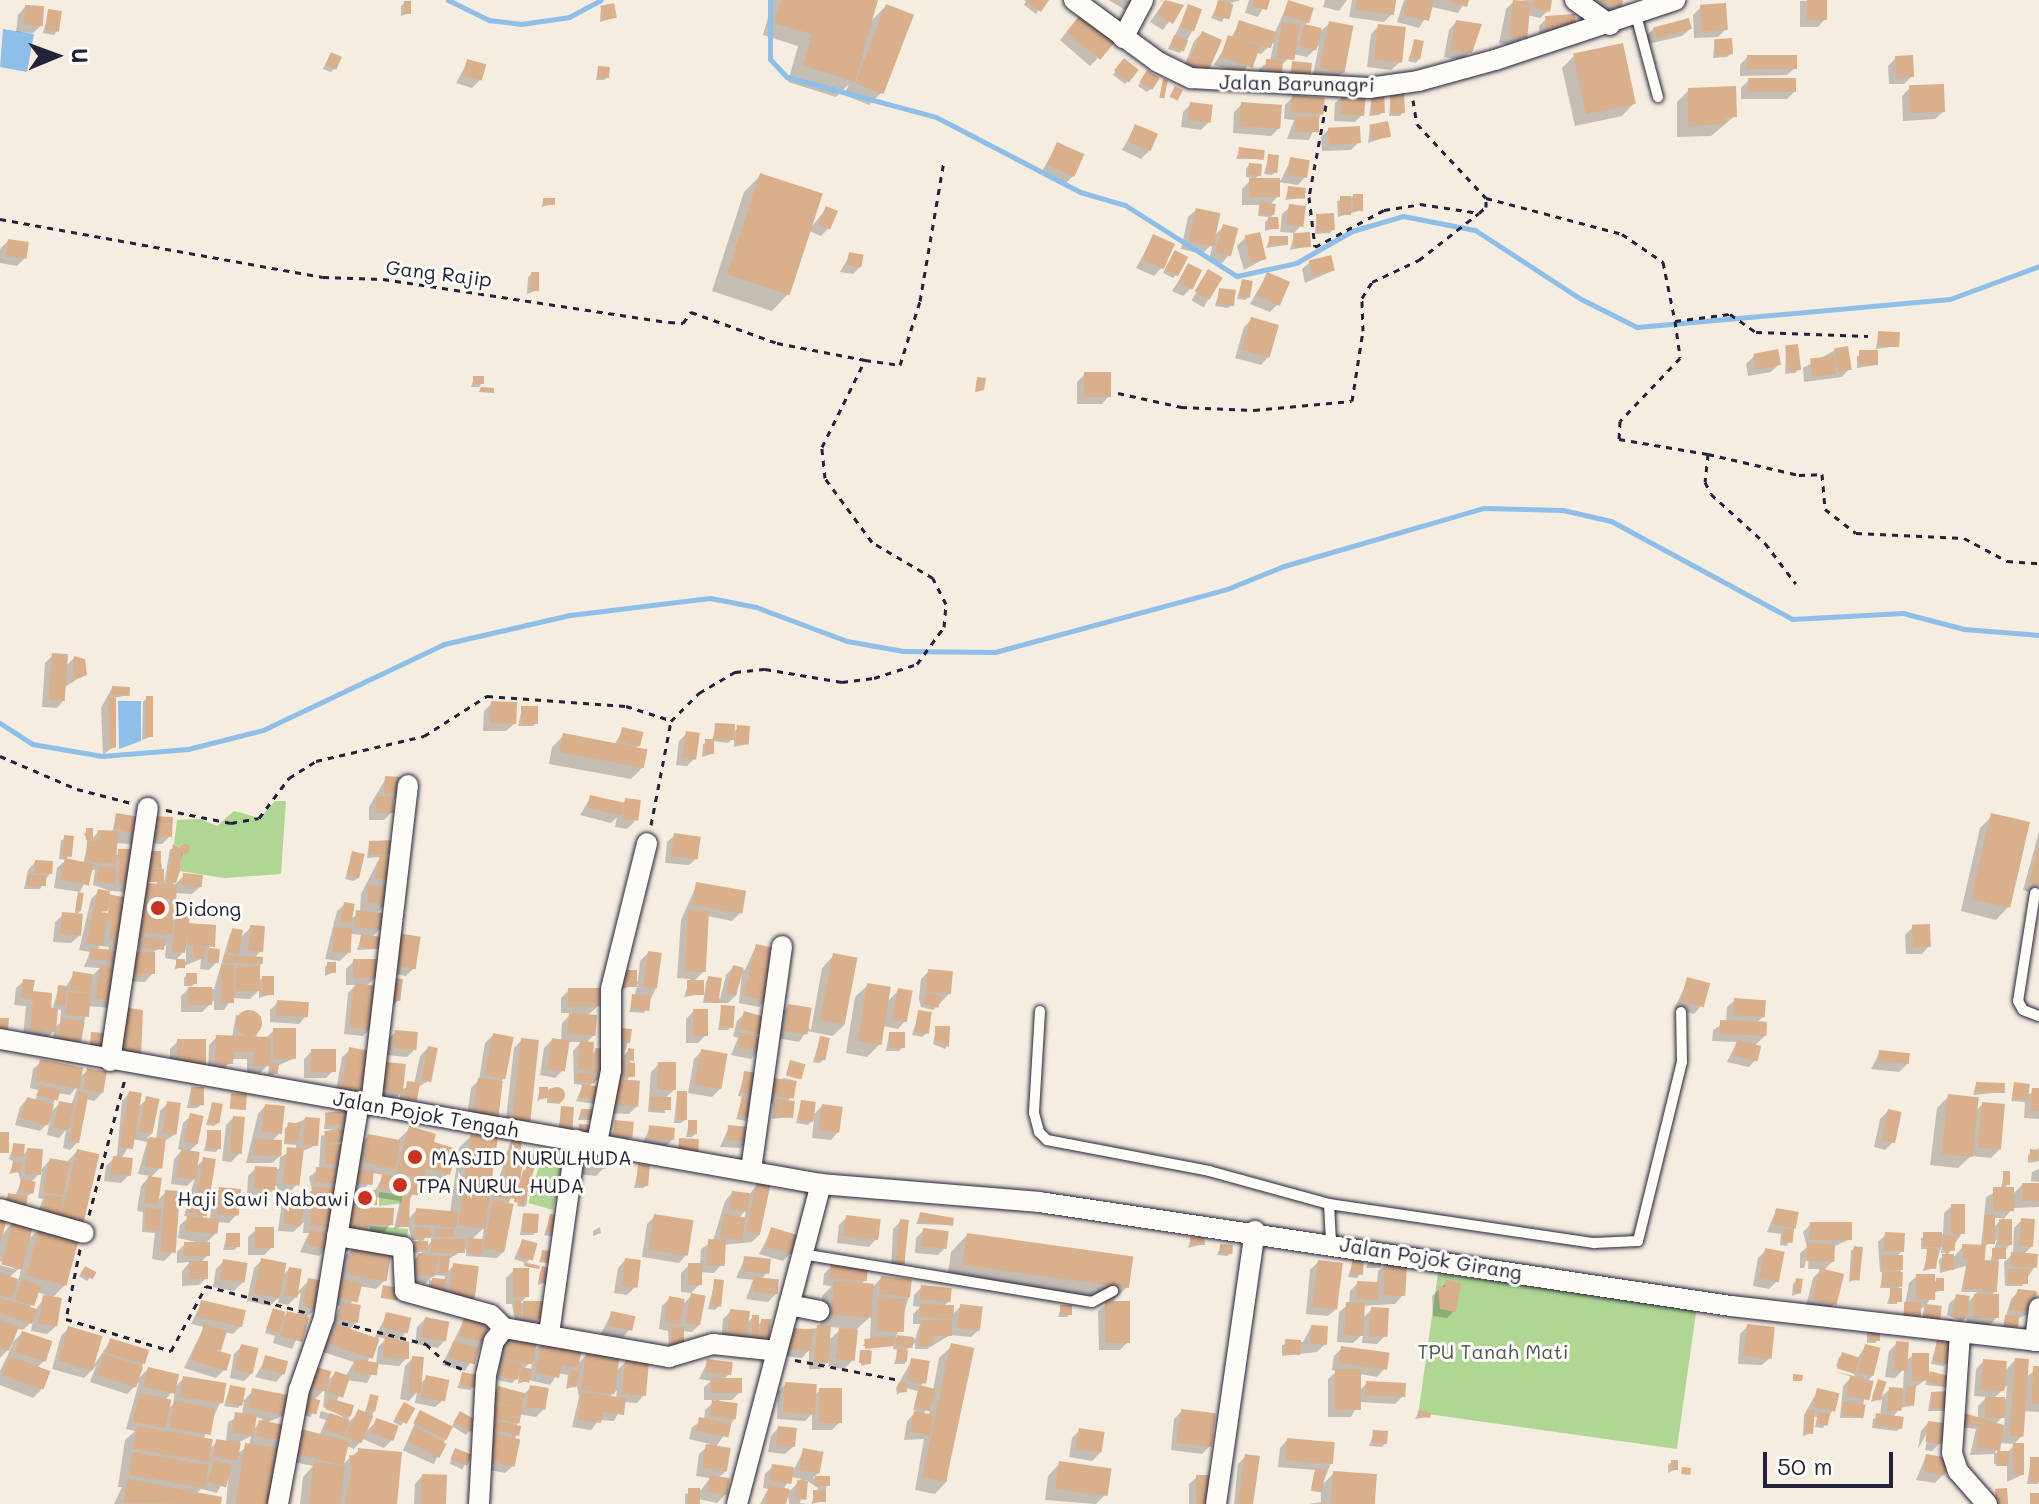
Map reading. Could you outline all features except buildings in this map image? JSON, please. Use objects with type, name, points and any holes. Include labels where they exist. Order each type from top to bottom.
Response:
[{"type":"street","name":"Jalan Barunagri","points":[[1074,0],[1170,70],[1191,78],[1331,86],[1418,81],[1675,0]]},
{"type":"street","points":[[1123,38],[1143,0]]},
{"type":"street","points":[[1575,0],[1626,15]]},
{"type":"street","points":[[278,1504],[299,1390],[324,1318],[337,1236],[365,1104],[408,785]]},
{"type":"street","points":[[119,1062],[148,808]]},
{"type":"street","points":[[597,1143],[611,1070],[611,989],[647,843]]},
{"type":"street","points":[[751,1170],[782,946]]},
{"type":"street","name":"Jalan Pojok Tengah","points":[[0,1039],[821,1184]]},
{"type":"street","points":[[549,1334],[576,1140]]},
{"type":"street","points":[[737,1504],[821,1184]]},
{"type":"street","name":"Jalan Pojok Girang","points":[[821,1184],[1039,1202],[1331,1242],[1731,1306],[2037,1341]]},
{"type":"street","points":[[0,1209],[84,1233]]},
{"type":"street","points":[[1216,1504],[1255,1231]]},
{"type":"street","points":[[337,1236],[403,1247],[405,1291],[491,1315],[504,1328],[669,1357],[713,1344],[777,1354]]},
{"type":"street","points":[[789,1305],[819,1311]]},
{"type":"street","points":[[2037,1341],[2039,1308]]},
{"type":"street","points":[[479,1504],[486,1375],[494,1341],[504,1328]]},
{"type":"street","points":[[1960,1333],[1952,1453],[1958,1471],[1987,1504]]},
{"type":"lane","points":[[1626,15],[1658,97]]},
{"type":"lane","points":[[2035,893],[2018,1001],[2023,1010],[2039,1016]]},
{"type":"lane","points":[[1040,1011],[1034,1113],[1039,1132],[1047,1140],[1209,1171],[1329,1204],[1594,1243],[1635,1243],[1643,1232],[1682,1062],[1681,1012]]},
{"type":"lane","points":[[1329,1204],[1331,1242]]},
{"type":"lane","points":[[802,1254],[1092,1302],[1113,1291]]},
{"type":"path","points":[[1418,81],[1412,105],[1417,124],[1486,198],[1622,234],[1663,262],[1680,358],[1620,421],[1619,439],[1708,454],[1799,475],[1822,474],[1825,509],[1856,533],[1964,538],[2007,561],[2039,563]]},
{"type":"path","points":[[1331,86],[1309,197],[1315,247],[1358,221],[1398,207],[1420,204],[1479,213]]},
{"type":"path","points":[[647,843],[671,721],[699,693],[735,672],[778,668],[813,679],[854,682],[917,664],[936,645],[947,617],[933,578],[872,542],[825,478],[822,447],[865,360],[900,365],[920,301],[944,160]]},
{"type":"path","points":[[1118,393],[1181,407],[1254,410],[1352,401],[1367,290],[1447,242],[1486,207],[1486,198]]},
{"type":"path","name":"Gang Rajip","points":[[0,219],[323,277],[383,279],[669,322],[683,323],[691,312],[777,343],[865,360]]},
{"type":"path","points":[[1675,321],[1730,314],[1756,332],[1868,336]]},
{"type":"path","points":[[1708,454],[1705,482],[1711,494],[1765,543],[1796,584]]},
{"type":"path","points":[[0,756],[77,789],[148,808],[231,823],[259,818],[289,778],[316,761],[424,736],[487,696],[626,706],[671,721]]},
{"type":"path","points":[[777,1354],[895,1379]]},
{"type":"green space","points":[[275,801],[286,801],[281,874],[224,878],[180,871],[182,849],[174,844],[177,820],[200,819],[217,826],[234,811],[260,818]]},
{"type":"green space","points":[[543,1152],[567,1159],[552,1210],[528,1203]]},
{"type":"green space","points":[[379,1192],[402,1195],[402,1203],[379,1206]]},
{"type":"green space","points":[[370,1226],[408,1229],[407,1243],[369,1238]]},
{"type":"green space","name":"TPU Tanah Mati","points":[[1438,1273],[1696,1309],[1677,1449],[1418,1413]]},
{"type":"water","points":[[3,29],[34,34],[27,72],[0,67]]},
{"type":"water","points":[[118,701],[141,701],[141,741],[119,749]]},
{"type":"waterway","points":[[448,0],[489,20],[521,24],[569,17],[601,0]]},
{"type":"waterway","points":[[770,0],[770,59],[787,77],[936,117],[1080,192],[1125,205],[1237,276],[1296,263],[1352,231],[1403,216],[1475,230],[1581,299],[1637,327],[1950,299],[2039,266]]},
{"type":"waterway","points":[[0,723],[32,744],[102,756],[188,749],[263,730],[444,644],[570,615],[710,598],[756,607],[847,641],[903,651],[995,652],[1227,589],[1284,566],[1484,508],[1563,510],[1611,521],[1792,619],[1903,613],[1964,629],[2039,635]]},
{"type":"place","name":"Didong","points":[[158,908]]},
{"type":"place","name":"MASJID NURULHUDA","points":[[415,1157]]},
{"type":"place","name":"TPA NURUL HUDA","points":[[400,1185]]},
{"type":"place","name":"Haji Sawi Nabawi","points":[[365,1198]]}]
